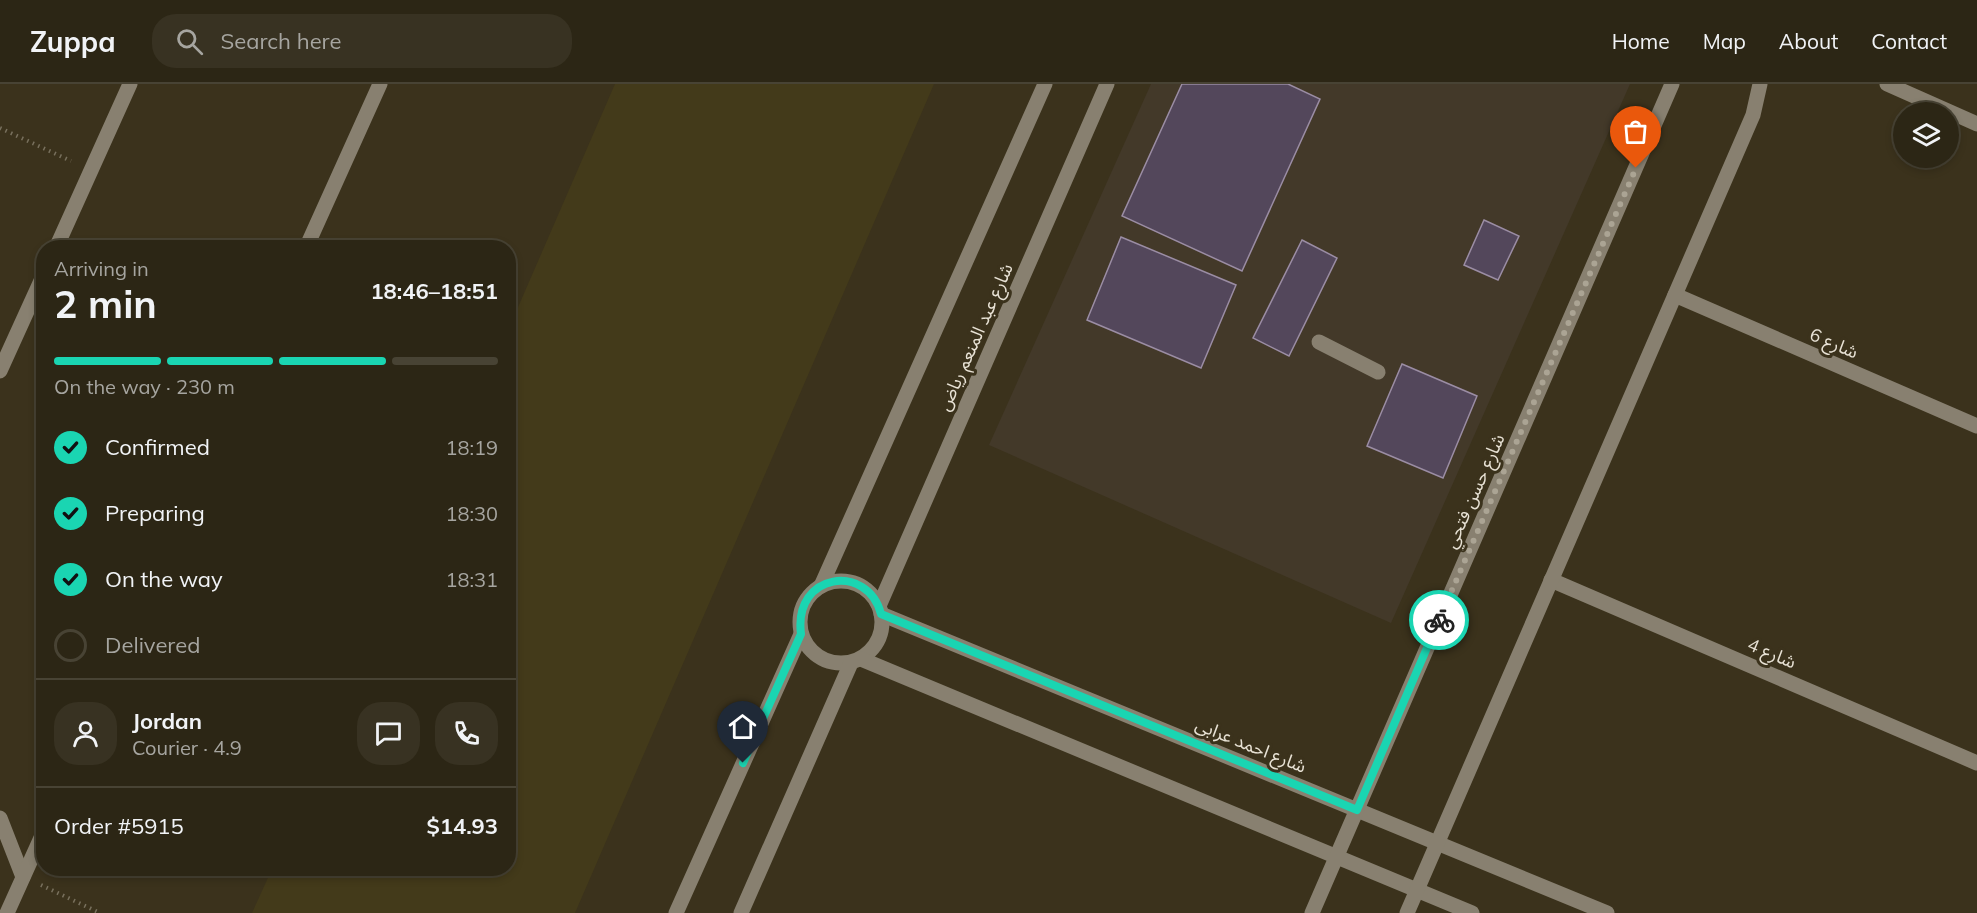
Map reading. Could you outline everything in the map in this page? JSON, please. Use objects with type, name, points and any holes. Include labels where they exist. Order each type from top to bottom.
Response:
[{"type":"street","points":[[60,240],[130,84]]},
{"type":"street","points":[[310,240],[380,84]]},
{"type":"street","points":[[821,586],[1045,84]]},
{"type":"street","name":"شارع عبد المنعم رياض","points":[[880,610],[1107,84]]},
{"type":"street","name":"شارع حسن فتحي","points":[[1312,913],[1672,84]]},
{"type":"street","points":[[1407,913],[1753,115],[1760,84]]},
{"type":"street","points":[[1887,84],[1977,124]]},
{"type":"street","points":[[0,371],[36,292]]},
{"type":"street","name":"شارع 6","points":[[1675,295],[1977,426]]},
{"type":"street","points":[[1318,342],[1378,372]]},
{"type":"street","name":"شارع 4","points":[[1551,580],[1977,763]]},
{"type":"street","points":[[834,581],[847,581],[861,586],[871,594],[880,610],[882,627],[879,640],[871,651],[856,661],[841,664],[821,658],[812,652],[801,634],[799,620],[802,606],[821,586],[834,581]]},
{"type":"street","name":"شارع احمد عرابى","points":[[880,610],[1607,913]]},
{"type":"street","points":[[676,913],[801,634]]},
{"type":"street","points":[[856,661],[1472,913]]},
{"type":"street","points":[[741,913],[856,661]]},
{"type":"street","points":[[0,818],[23,877]]},
{"type":"street","points":[[7,913],[36,849]]},
{"type":"path","points":[[0,128],[91,171]]},
{"type":"path","points":[[23,877],[100,913]]},
{"type":"shaded area","points":[[1151,84],[1630,84],[1391,623],[989,445]]},
{"type":"sand","points":[[615,84],[934,84],[575,913],[252,913],[269,876],[516,876],[516,312]]},
{"type":"building","points":[[1182,84],[1288,84],[1320,99],[1242,271],[1122,216]]},
{"type":"building","points":[[1484,220],[1519,236],[1498,280],[1464,265]]},
{"type":"building","points":[[1121,237],[1236,285],[1201,368],[1087,320]]},
{"type":"building","points":[[1302,240],[1337,258],[1289,356],[1253,338]]},
{"type":"building","points":[[1402,364],[1477,396],[1443,478],[1367,446]]},
{"type":"way so far","points":[[1439,620],[1636,168]]},
{"type":"route","points":[[743,763],[801,634],[799,620],[802,606],[821,586],[834,581],[847,581],[861,586],[871,594],[881,614],[1357,810],[1439,620]]}]
